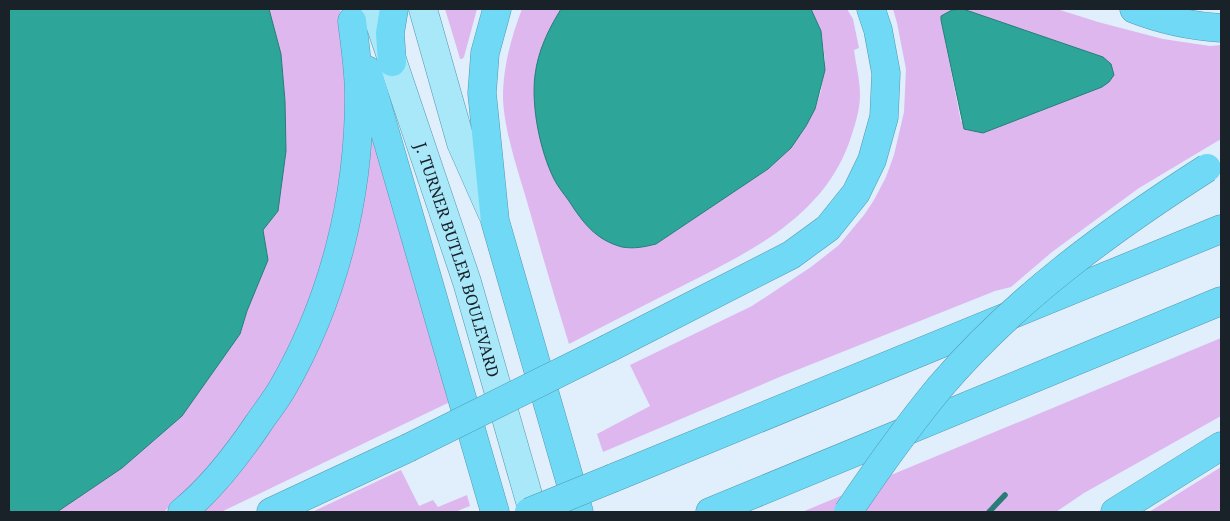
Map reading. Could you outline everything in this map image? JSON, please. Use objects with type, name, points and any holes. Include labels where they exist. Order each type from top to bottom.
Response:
[{"type":"highway","points":[[392,62],[390,32],[394,9]]},
{"type":"highway","points":[[497,9],[485,53],[482,93],[495,221],[579,512]]},
{"type":"highway","points":[[271,512],[408,448],[791,256],[828,228],[856,193],[872,160],[884,117],[886,73],[878,30],[871,9]]},
{"type":"highway","points":[[1134,9],[1154,17],[1192,26],[1221,28]]},
{"type":"highway","points":[[182,512],[219,475],[282,390],[307,341],[326,293],[339,253],[354,181],[359,97],[359,13]]},
{"type":"highway","points":[[359,13],[496,512]]},
{"type":"highway","points":[[848,512],[888,452],[941,386],[1020,306],[1110,233],[1214,165]]},
{"type":"highway","points":[[529,512],[1221,229]]},
{"type":"highway","points":[[710,512],[1221,301]]},
{"type":"highway","points":[[1115,512],[1221,446]]},
{"type":"main road","points":[[423,9],[461,142],[495,221]]},
{"type":"main road","name":"J. TURNER BUTLER BOULEVARD","points":[[359,13],[392,62],[467,282],[533,512]]},
{"type":"shaded area","points":[[9,9],[269,9],[281,54],[285,101],[286,151],[278,211],[263,230],[268,260],[247,311],[240,334],[182,416],[122,468],[57,512],[9,512]]},
{"type":"shaded area","points":[[269,9],[340,9],[348,60],[343,187],[308,313],[270,386],[213,463],[164,512],[57,512],[122,468],[182,416],[240,334],[247,311],[268,260],[263,230],[278,211],[285,101],[281,54]]},
{"type":"shaded area","points":[[445,9],[477,9],[462,59],[460,59]]},
{"type":"shaded area","points":[[522,9],[561,9],[542,47],[536,73],[536,115],[634,248],[656,244],[768,169],[815,109],[821,91],[825,60],[821,31],[811,9],[847,9],[853,19],[859,48],[854,50],[859,78],[860,101],[849,143],[837,168],[823,190],[785,226],[764,241],[718,268],[569,344],[515,161],[504,110],[503,86],[506,64]]},
{"type":"shaded area","points":[[561,9],[811,9],[821,31],[825,70],[815,109],[791,148],[768,169],[656,244],[631,248],[613,244],[591,230],[559,188],[549,168],[541,142],[534,100],[535,75],[544,41]]},
{"type":"shaded area","points":[[893,9],[961,9],[952,10],[941,16],[941,20],[961,122],[1107,60],[963,9],[1057,9],[1163,39],[1210,46],[1221,45],[1221,139],[1139,188],[1052,252],[1011,287],[995,291],[782,376],[603,452],[597,434],[650,406],[630,365],[752,306],[811,267],[839,245],[874,200],[886,177],[894,155],[904,112],[906,69]]},
{"type":"shaded area","points":[[963,9],[1103,57],[1111,64],[1114,75],[1102,87],[983,133],[964,129],[941,20],[941,16],[952,10]]},
{"type":"shaded area","points":[[365,88],[454,400],[221,512],[192,512],[294,383]]},
{"type":"shaded area","points":[[1221,338],[1221,416],[1084,493],[1056,512],[802,512]]},
{"type":"shaded area","points":[[1221,467],[1221,512],[1149,512]]},
{"type":"shaded area","points":[[401,470],[419,506],[433,500],[438,507],[467,495],[470,506],[455,512],[312,512]]},
{"type":"waterway","points":[[989,512],[1005,495]]}]
